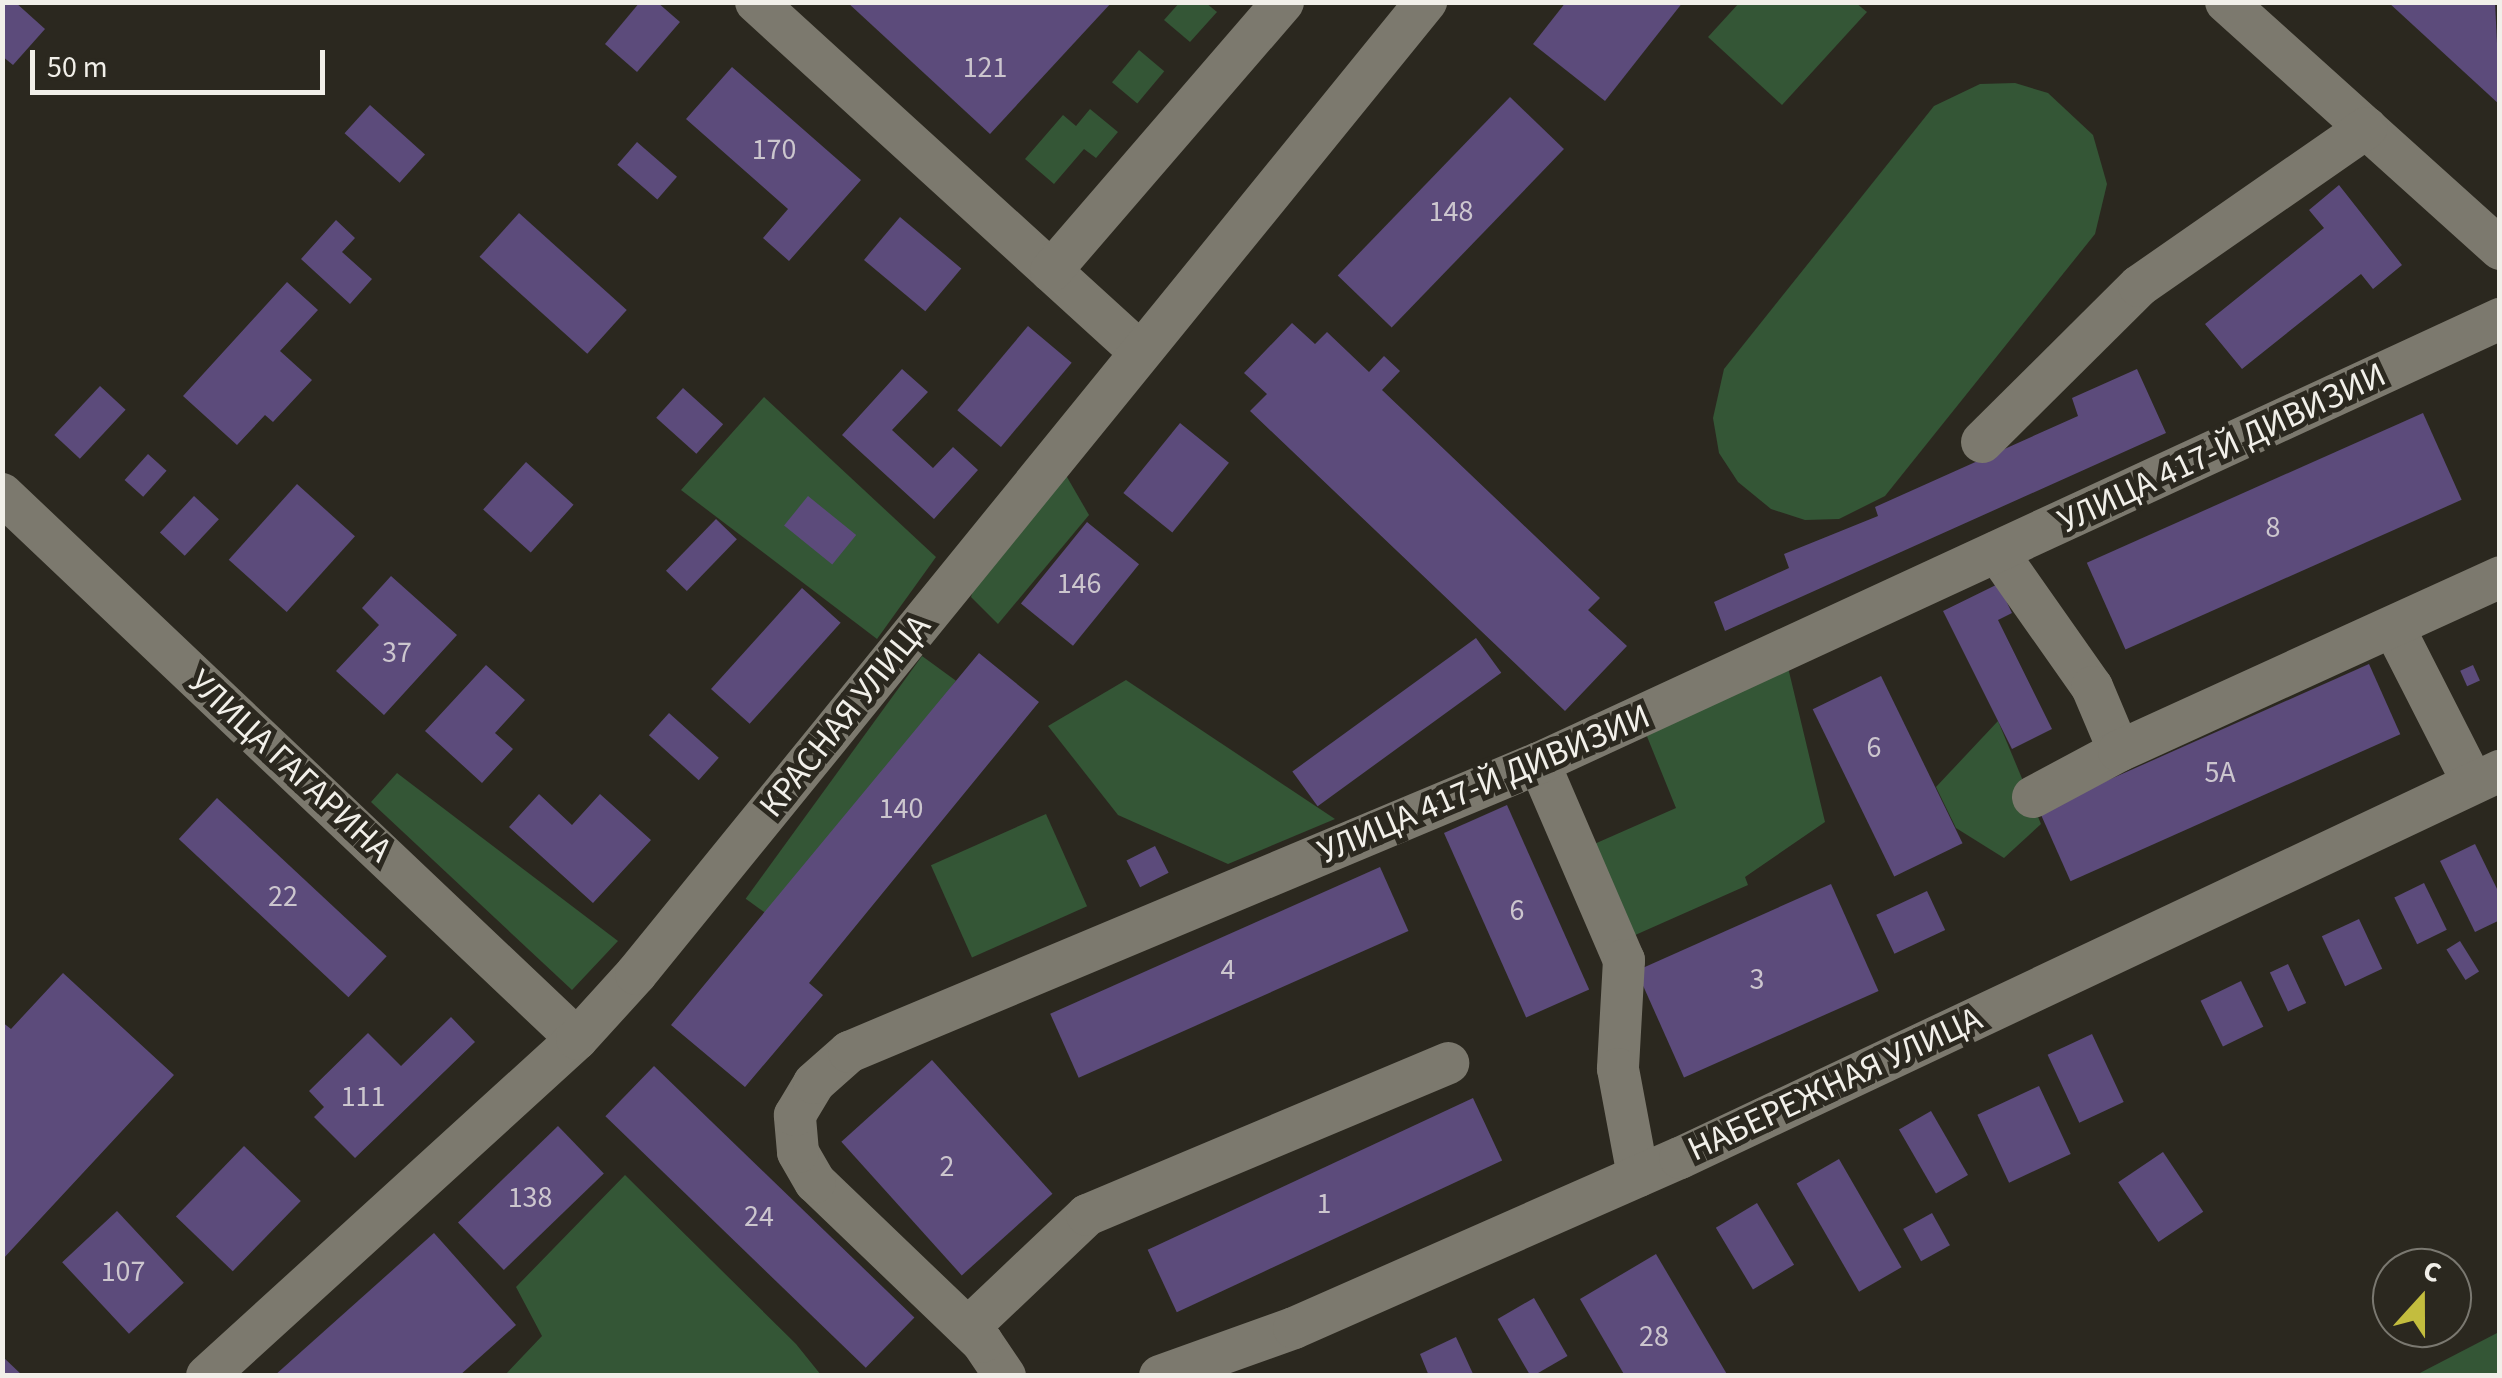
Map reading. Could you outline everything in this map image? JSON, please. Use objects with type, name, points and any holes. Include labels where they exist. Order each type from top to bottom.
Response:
[{"type":"street","points":[[756,2],[1140,352]]},
{"type":"street","points":[[1051,271],[1283,2]]},
{"type":"street","name":"КРАСНАЯ УЛИЦА","points":[[207,1376],[577,1039],[1426,2]]},
{"type":"street","points":[[2226,2],[2500,249]]},
{"type":"street","points":[[1982,442],[2139,286],[2366,128]]},
{"type":"street","name":"УЛИЦА 417-Й ДИВИЗИИ","points":[[1005,1376],[968,1328],[815,1182],[798,1152],[795,1116],[814,1083],[849,1052],[1539,763],[2500,319]]},
{"type":"street","name":"УЛИЦА ГАГАРИНА","points":[[2,494],[577,1039]]},
{"type":"street","points":[[1997,552],[2092,686],[2118,751]]},
{"type":"street","points":[[2033,797],[2118,751],[2500,577]]},
{"type":"street","points":[[2394,628],[2486,777]]},
{"type":"street","points":[[1539,763],[1624,960],[1618,1068],[1638,1176]]},
{"type":"street","name":"НАБЕРЕЖНАЯ УЛИЦА","points":[[1160,1376],[1294,1328],[1638,1176],[2486,777]]},
{"type":"street","points":[[968,1328],[1087,1215],[1448,1063]]},
{"type":"green space","points":[[1180,2],[1206,3],[1217,12],[1190,42],[1164,20]]},
{"type":"green space","points":[[1740,2],[1856,3],[1867,12],[1782,105],[1708,37]]},
{"type":"green space","points":[[1139,50],[1164,71],[1137,103],[1112,82]]},
{"type":"green space","points":[[2015,83],[2048,93],[2093,135],[2107,184],[2095,234],[1885,496],[1839,519],[1805,520],[1771,509],[1738,482],[1719,453],[1713,418],[1724,369],[1934,106],[1980,84]]},
{"type":"green space","points":[[1090,109],[1118,132],[1096,158],[1084,149],[1054,184],[1025,159],[1063,115],[1076,126]]},
{"type":"green space","points":[[764,397],[936,557],[877,639],[681,490]]},
{"type":"green space","points":[[1060,465],[1089,515],[998,624],[971,597],[982,561]]},
{"type":"green space","points":[[922,656],[956,681],[780,923],[746,899]]},
{"type":"green space","points":[[1786,659],[1825,822],[1745,877],[1748,885],[1633,936],[1592,845],[1676,808],[1644,729]]},
{"type":"green space","points":[[1126,680],[1335,819],[1228,864],[1118,815],[1048,726]]},
{"type":"green space","points":[[1998,721],[2041,824],[2004,858],[1956,828],[1936,787]]},
{"type":"green space","points":[[397,773],[618,941],[572,990],[371,802]]},
{"type":"green space","points":[[1046,814],[1087,906],[972,958],[931,865]]},
{"type":"green space","points":[[625,1175],[796,1344],[821,1375],[505,1375],[542,1336],[516,1287]]},
{"type":"green space","points":[[2499,1332],[2499,1374],[2416,1375],[2472,1348]]},
{"type":"building","points":[[2,2],[15,2],[45,29],[13,65],[2,56]]},
{"type":"building","points":[[640,2],[657,2],[680,22],[637,72],[605,44]]},
{"type":"building","points":[[847,2],[1112,2],[990,134]]},
{"type":"building","points":[[1566,2],[1683,2],[1605,101],[1533,44]]},
{"type":"building","points":[[2388,2],[2495,2],[2500,105]]},
{"type":"building","points":[[732,67],[861,180],[789,261],[763,238],[788,209],[686,119]]},
{"type":"building","points":[[1510,97],[1564,149],[1392,327],[1338,275]]},
{"type":"building","points":[[370,105],[425,155],[400,183],[345,133]]},
{"type":"building","points":[[637,142],[677,177],[657,199],[617,165]]},
{"type":"building","points":[[2339,185],[2402,265],[2373,289],[2361,274],[2242,369],[2205,324],[2324,228],[2309,210]]},
{"type":"building","points":[[519,213],[627,310],[587,354],[480,257]]},
{"type":"building","points":[[900,217],[961,268],[925,311],[864,260]]},
{"type":"building","points":[[336,220],[355,238],[342,252],[372,279],[350,304],[301,259]]},
{"type":"building","points":[[287,282],[318,310],[280,351],[312,380],[273,422],[265,415],[237,445],[183,396]]},
{"type":"building","points":[[1292,323],[1315,344],[1327,332],[1369,372],[1384,356],[1400,371],[1382,390],[1600,598],[1588,610],[1627,646],[1565,711],[1250,411],[1267,394],[1244,373]]},
{"type":"building","points":[[1028,326],[1072,363],[1001,447],[957,410]]},
{"type":"building","points":[[902,369],[928,392],[892,430],[933,468],[953,447],[978,470],[934,519],[842,435]]},
{"type":"building","points":[[2137,369],[2166,433],[1725,631],[1714,602],[1789,568],[1784,554],[1878,516],[1875,507],[2078,416],[2072,398]]},
{"type":"building","points":[[100,386],[126,410],[80,459],[54,435]]},
{"type":"building","points":[[683,388],[723,424],[696,454],[656,418]]},
{"type":"building","points":[[2423,413],[2462,500],[2125,649],[2087,563]]},
{"type":"building","points":[[1180,423],[1229,463],[1172,533],[1123,493]]},
{"type":"building","points":[[148,454],[167,471],[143,497],[125,480]]},
{"type":"building","points":[[526,462],[574,505],[531,552],[483,510]]},
{"type":"building","points":[[297,484],[355,536],[287,612],[229,560]]},
{"type":"building","points":[[194,496],[219,519],[185,556],[160,533]]},
{"type":"building","points":[[808,496],[856,535],[832,565],[784,526]]},
{"type":"building","points":[[716,519],[737,539],[687,591],[666,571]]},
{"type":"building","points":[[1087,522],[1139,564],[1073,646],[1021,604]]},
{"type":"building","points":[[391,576],[457,635],[384,715],[336,671],[379,625],[362,608]]},
{"type":"building","points":[[1998,584],[2012,613],[1998,620],[2052,729],[2012,749],[1943,611]]},
{"type":"building","points":[[802,588],[841,623],[750,724],[711,689]]},
{"type":"building","points":[[1476,638],[1501,673],[1318,806],[1292,771]]},
{"type":"building","points":[[979,653],[1039,702],[809,983],[823,995],[745,1087],[671,1025]]},
{"type":"building","points":[[2369,664],[2400,734],[2071,881],[2039,811]]},
{"type":"building","points":[[486,665],[525,700],[495,733],[513,749],[482,783],[425,731]]},
{"type":"building","points":[[2473,665],[2480,681],[2467,686],[2460,671]]},
{"type":"building","points":[[1881,676],[1963,843],[1894,876],[1813,709]]},
{"type":"building","points":[[669,713],[719,758],[699,780],[649,735]]},
{"type":"building","points":[[539,794],[572,825],[600,794],[651,840],[593,903],[509,827]]},
{"type":"building","points":[[217,798],[387,956],[348,997],[179,839]]},
{"type":"building","points":[[1507,805],[1589,990],[1526,1018],[1444,833]]},
{"type":"building","points":[[2475,844],[2500,895],[2500,920],[2475,932],[2440,861]]},
{"type":"building","points":[[1155,846],[1169,873],[1140,887],[1126,861]]},
{"type":"building","points":[[1380,867],[1408,931],[1079,1078],[1050,1014]]},
{"type":"building","points":[[2424,883],[2447,930],[2417,944],[2394,897]]},
{"type":"building","points":[[1831,884],[1879,991],[1684,1078],[1636,971]]},
{"type":"building","points":[[1927,891],[1945,930],[1894,954],[1876,915]]},
{"type":"building","points":[[2359,919],[2382,969],[2345,986],[2322,936]]},
{"type":"building","points":[[2460,941],[2479,972],[2466,980],[2446,949]]},
{"type":"building","points":[[2288,964],[2306,1003],[2288,1011],[2270,972]]},
{"type":"building","points":[[63,973],[174,1075],[2,1260],[2,1022],[11,1029]]},
{"type":"building","points":[[2241,981],[2263,1027],[2223,1047],[2201,1001]]},
{"type":"building","points":[[451,1017],[475,1042],[355,1158],[314,1117],[324,1107],[309,1091],[368,1033],[401,1066]]},
{"type":"building","points":[[2092,1034],[2124,1102],[2079,1123],[2048,1055]]},
{"type":"building","points":[[932,1060],[1052,1194],[962,1275],[841,1142]]},
{"type":"building","points":[[654,1066],[914,1317],[866,1368],[605,1116]]},
{"type":"building","points":[[2039,1086],[2071,1154],[2009,1183],[1977,1115]]},
{"type":"building","points":[[1473,1098],[1502,1161],[1177,1312],[1148,1250]]},
{"type":"building","points":[[1931,1111],[1968,1175],[1936,1194],[1899,1130]]},
{"type":"building","points":[[558,1126],[604,1173],[504,1270],[458,1223]]},
{"type":"building","points":[[244,1146],[301,1201],[233,1271],[176,1216]]},
{"type":"building","points":[[2163,1152],[2203,1212],[2158,1242],[2118,1182]]},
{"type":"building","points":[[1839,1159],[1902,1267],[1859,1292],[1797,1184]]},
{"type":"building","points":[[1757,1203],[1794,1265],[1753,1289],[1716,1228]]},
{"type":"building","points":[[117,1211],[184,1283],[129,1334],[62,1262]]},
{"type":"building","points":[[1932,1213],[1950,1245],[1921,1261],[1903,1229]]},
{"type":"building","points":[[434,1233],[516,1325],[459,1376],[274,1376]]},
{"type":"building","points":[[1656,1254],[1728,1376],[1625,1376],[1580,1299]]},
{"type":"building","points":[[1534,1298],[1568,1356],[1531,1376],[1498,1319]]},
{"type":"building","points":[[1456,1337],[1474,1376],[1429,1376],[1420,1354]]},
{"type":"building","points":[[2,1356],[23,1376],[2,1376]]}]
